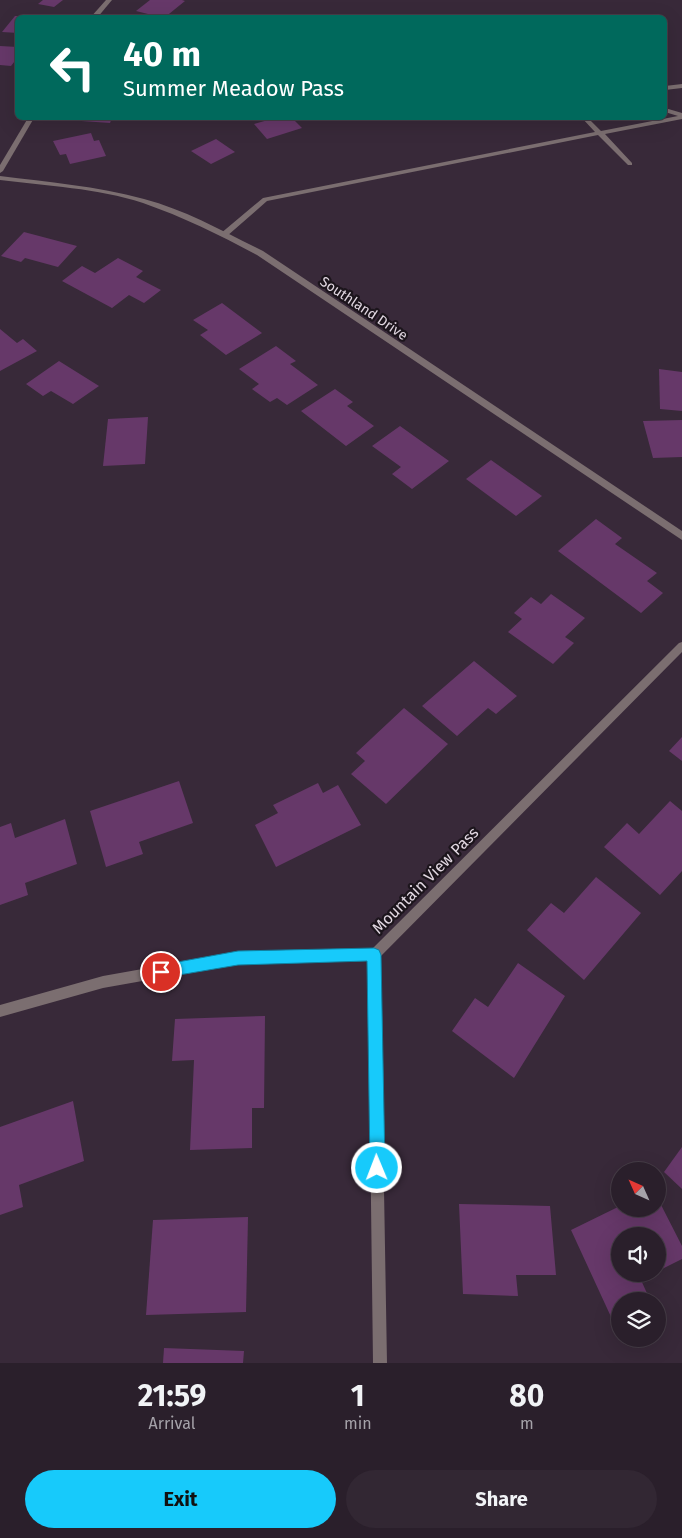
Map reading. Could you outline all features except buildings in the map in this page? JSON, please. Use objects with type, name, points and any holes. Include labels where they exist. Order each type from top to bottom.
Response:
[{"type":"street","points":[[96,15],[109,0]]},
{"type":"street","points":[[667,87],[682,86]]},
{"type":"street","points":[[667,111],[682,116]]},
{"type":"street","points":[[667,119],[682,116]]},
{"type":"street","points":[[0,171],[29,120]]},
{"type":"street","points":[[587,120],[630,164]]},
{"type":"street","points":[[224,234],[265,199],[663,120]]},
{"type":"street","name":"Southland Drive","points":[[0,178],[86,188],[143,201],[193,219],[224,234],[260,253],[682,536]]},
{"type":"street","name":"Mountain View Pass","points":[[380,1363],[374,955],[682,646]]},
{"type":"street","points":[[0,1011],[103,982],[238,958],[374,955]]},
{"type":"route","points":[[161,972],[238,958],[374,955],[377,1168]]}]
